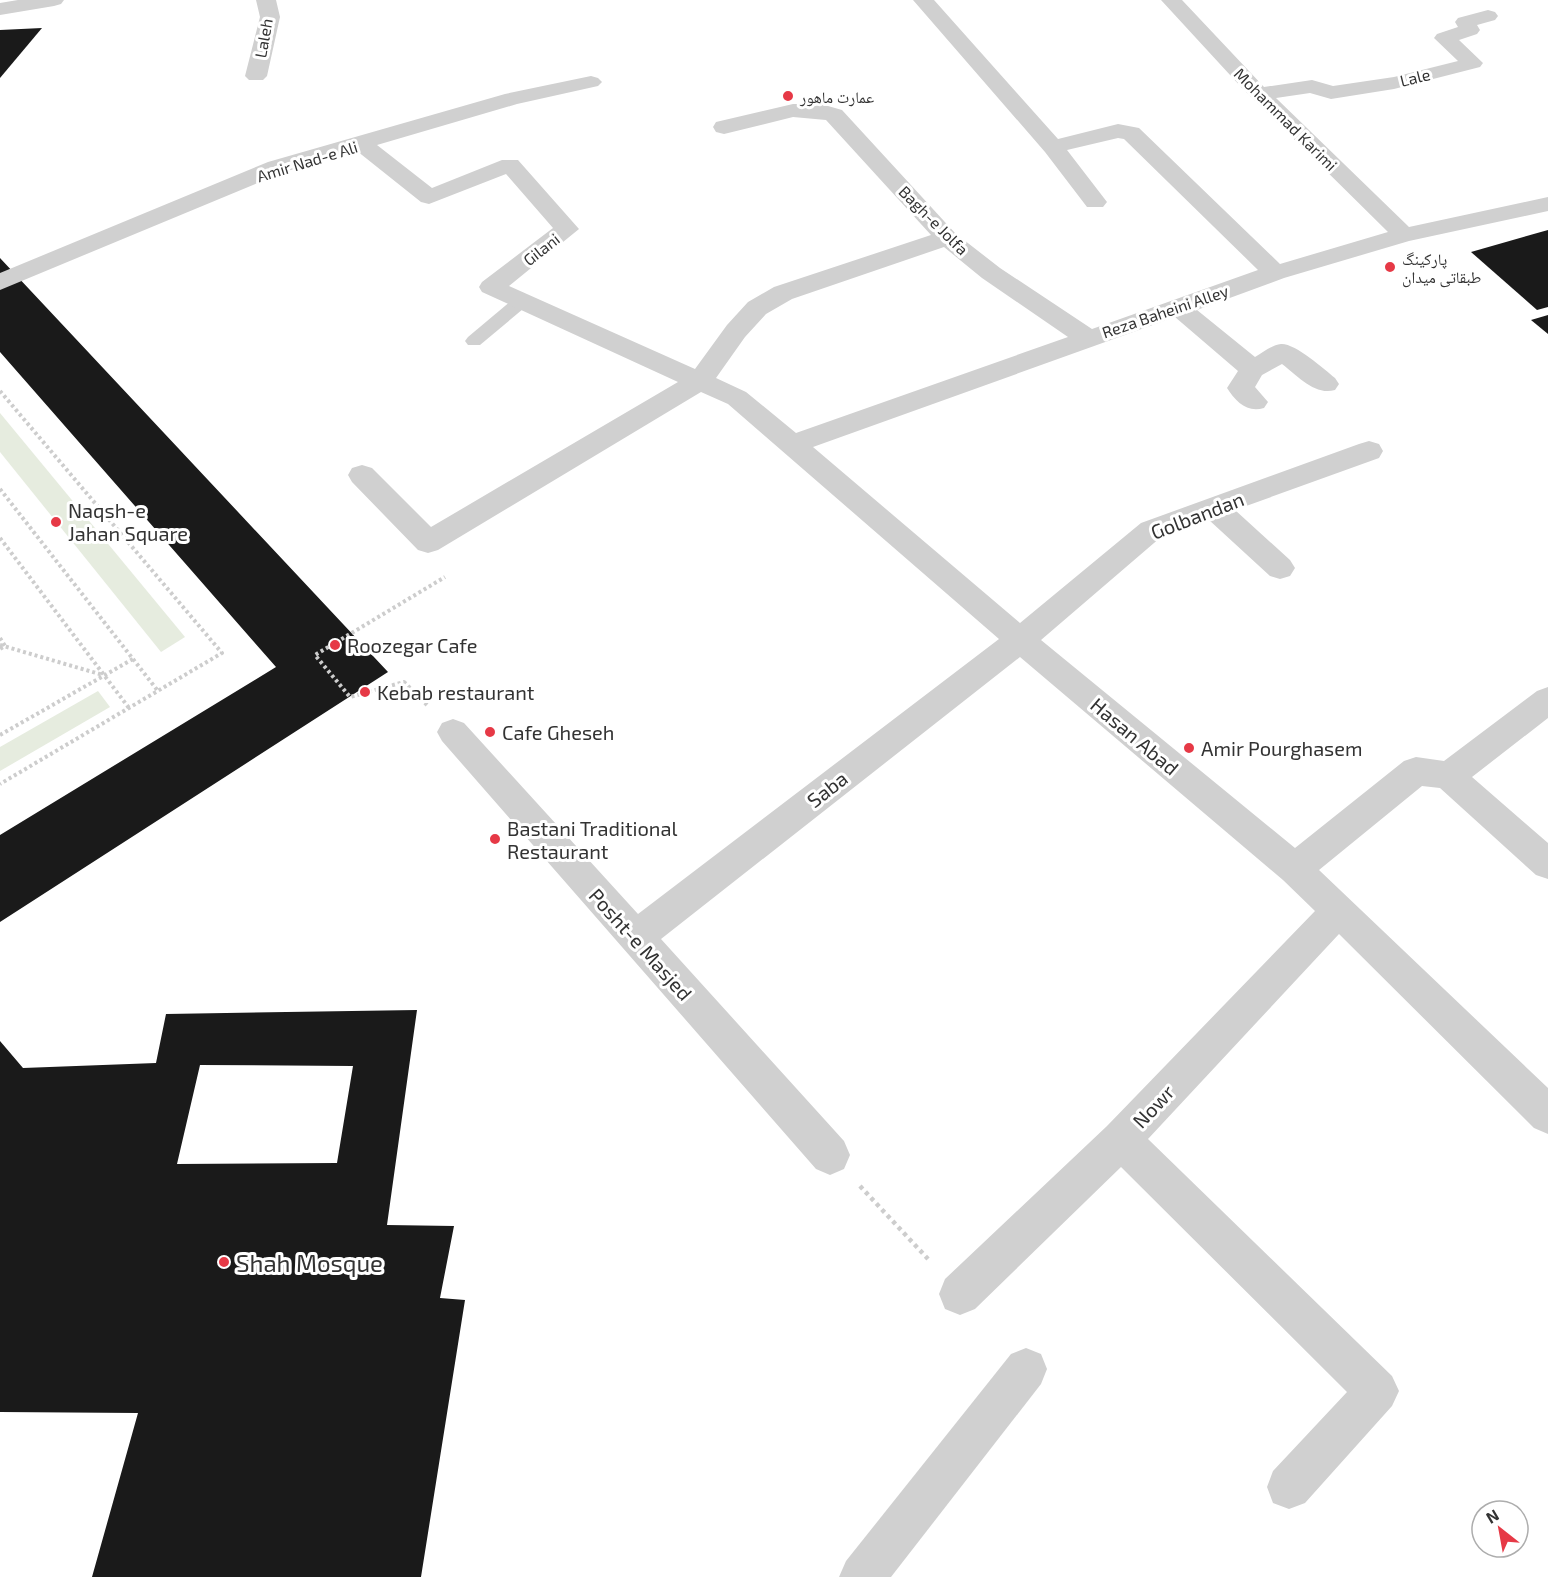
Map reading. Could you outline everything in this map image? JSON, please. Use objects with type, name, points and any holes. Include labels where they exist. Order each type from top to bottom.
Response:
[{"type":"street","points":[[0,9],[26,2],[54,0]]},
{"type":"street","name":"Laleh","points":[[256,76],[270,17],[266,0]]},
{"type":"street","points":[[923,0],[1053,147],[1095,202]]},
{"type":"street","name":"Mohammad Karimi","points":[[1171,0],[1260,94],[1404,235]]},
{"type":"street","name":"Lale","points":[[1260,94],[1312,86],[1331,93],[1395,83],[1473,63],[1444,38],[1470,30],[1465,22],[1488,16]]},
{"type":"street","name":"Amir Nad-e Ali","points":[[0,282],[276,167],[513,99],[591,82]]},
{"type":"street","name":"Bagh-e Jolfa","points":[[724,127],[801,109],[822,109],[834,115],[947,238],[991,273],[1087,338]]},
{"type":"street","points":[[1053,147],[1118,131],[1131,133],[1275,273]]},
{"type":"street","name":"Gilani","points":[[362,144],[429,197],[510,165],[567,229],[491,287],[701,380]]},
{"type":"street","name":"Reza Baheini Alley","points":[[791,445],[1275,273],[1404,235],[1548,204]]},
{"type":"street","points":[[362,475],[428,542],[701,380],[736,331],[758,308],[783,293],[947,238]]},
{"type":"street","points":[[1178,307],[1253,369]]},
{"type":"street","points":[[1255,402],[1240,388],[1253,369],[1283,352],[1326,384]]},
{"type":"street","name":"Hasan Abad","points":[[701,380],[737,398],[1020,640],[1295,869],[1465,1030],[1548,1115]]},
{"type":"street","name":"Golbandan","points":[[1020,640],[1151,530],[1369,451]]},
{"type":"street","points":[[1214,508],[1280,567]]},
{"type":"street","name":"Saba","points":[[635,938],[1020,640]]},
{"type":"street","points":[[1449,776],[1548,700]]},
{"type":"street","name":"Posht-e Masjed","points":[[453,732],[831,1155]]},
{"type":"street","points":[[1295,869],[1416,771],[1449,776],[1548,864]]},
{"type":"street","name":"Nowr","points":[[960,1294],[1121,1140],[1339,910]]},
{"type":"street","points":[[1121,1140],[1377,1391],[1289,1487]]},
{"type":"street","points":[[862,1577],[1026,1368]]},
{"type":"lane","points":[[474,341],[523,300]]},
{"type":"path","points":[[0,391],[222,652],[0,784]]},
{"type":"path","points":[[0,489],[158,692]]},
{"type":"path","points":[[0,538],[129,708]]},
{"type":"path","points":[[428,542],[456,571],[315,655],[350,697],[404,682],[453,732]]},
{"type":"path","points":[[0,638],[5,646]]},
{"type":"path","points":[[0,647],[5,646],[104,675]]},
{"type":"path","points":[[0,735],[133,659]]},
{"type":"path","points":[[857,1182],[960,1294]]},
{"type":"shaded area","points":[[0,413],[185,637],[161,652],[0,452]]},
{"type":"shaded area","points":[[98,691],[110,707],[0,771],[0,747]]},
{"type":"building","points":[[42,28],[0,78],[0,30]]},
{"type":"building","points":[[1548,230],[1548,307],[1537,310],[1471,252]]},
{"type":"building","points":[[0,258],[388,672],[0,922],[0,835],[276,667],[0,352]]},
{"type":"building","points":[[1548,315],[1548,334],[1531,320]]},
{"type":"building","name":"Shah Mosque","points":[[417,1010],[387,1225],[454,1226],[440,1298],[465,1300],[421,1577],[92,1577],[138,1413],[0,1412],[0,1041],[23,1068],[156,1063],[166,1014]],"holes":[[[200,1065],[353,1066],[337,1163],[177,1164]]]},
{"type":"place","name":"عمارت ماهور","points":[[788,96]]},
{"type":"place","name":"پارکینگ طبقاتی میدان","points":[[1390,267]]},
{"type":"place","name":"Naqsh-e Jahan Square","points":[[56,522]]},
{"type":"place","name":"Roozegar Cafe","points":[[335,645]]},
{"type":"place","name":"Kebab restaurant","points":[[365,692]]},
{"type":"place","name":"Cafe Gheseh","points":[[490,732]]},
{"type":"place","name":"Amir Pourghasem","points":[[1189,748]]},
{"type":"place","name":"Bastani Traditional Restaurant","points":[[495,839]]},
{"type":"place","name":"Shah Mosque","points":[[224,1262]]}]
